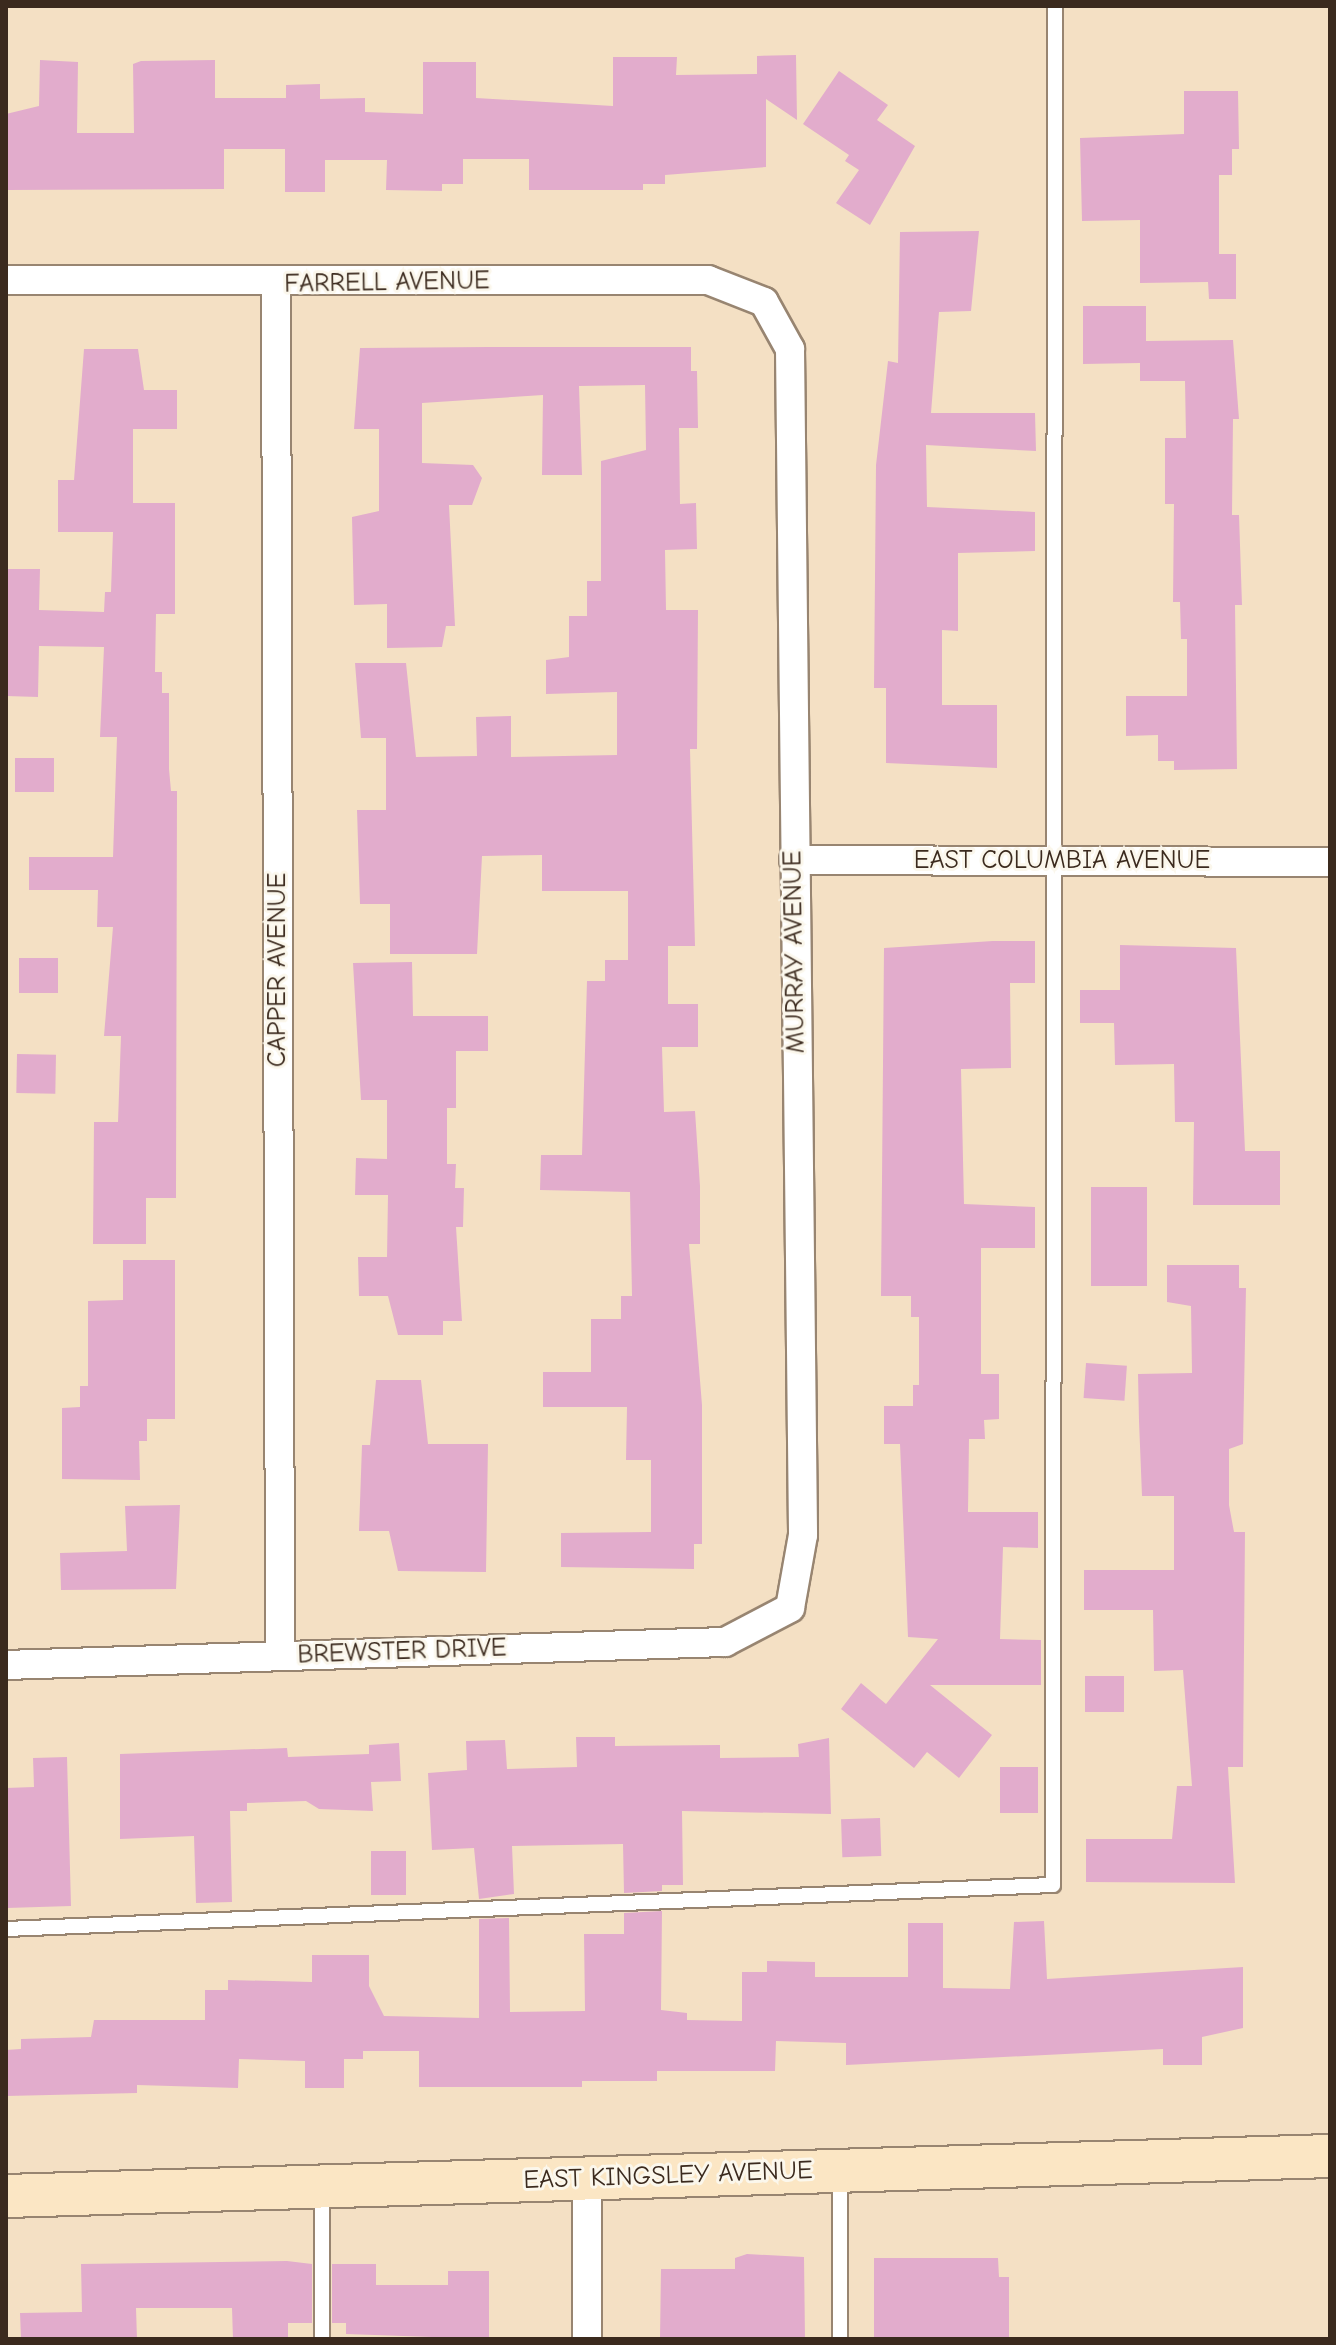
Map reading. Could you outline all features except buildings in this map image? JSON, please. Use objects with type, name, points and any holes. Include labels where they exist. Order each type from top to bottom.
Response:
[{"type":"street","name":"FARRELL AVENUE","points":[[6,280],[276,285],[708,280],[764,302]]},
{"type":"street","name":"CAPPER AVENUE","points":[[276,285],[280,1655]]},
{"type":"street","name":"MURRAY AVENUE","points":[[764,302],[790,349],[803,1535],[790,1608]]},
{"type":"street","name":"EAST COLUMBIA AVENUE","points":[[794,860],[1330,862]]},
{"type":"street","name":"BREWSTER DRIVE","points":[[6,1665],[725,1642],[790,1608]]},
{"type":"street","name":"EAST KINGSLEY AVENUE","points":[[6,2196],[1330,2156]]},
{"type":"street","points":[[587,2179],[587,2339]]},
{"type":"lane","points":[[6,1929],[1053,1885],[1059,861],[1055,6]]},
{"type":"lane","points":[[840,2170],[840,2339]]},
{"type":"lane","points":[[322,2187],[322,2339]]}]
